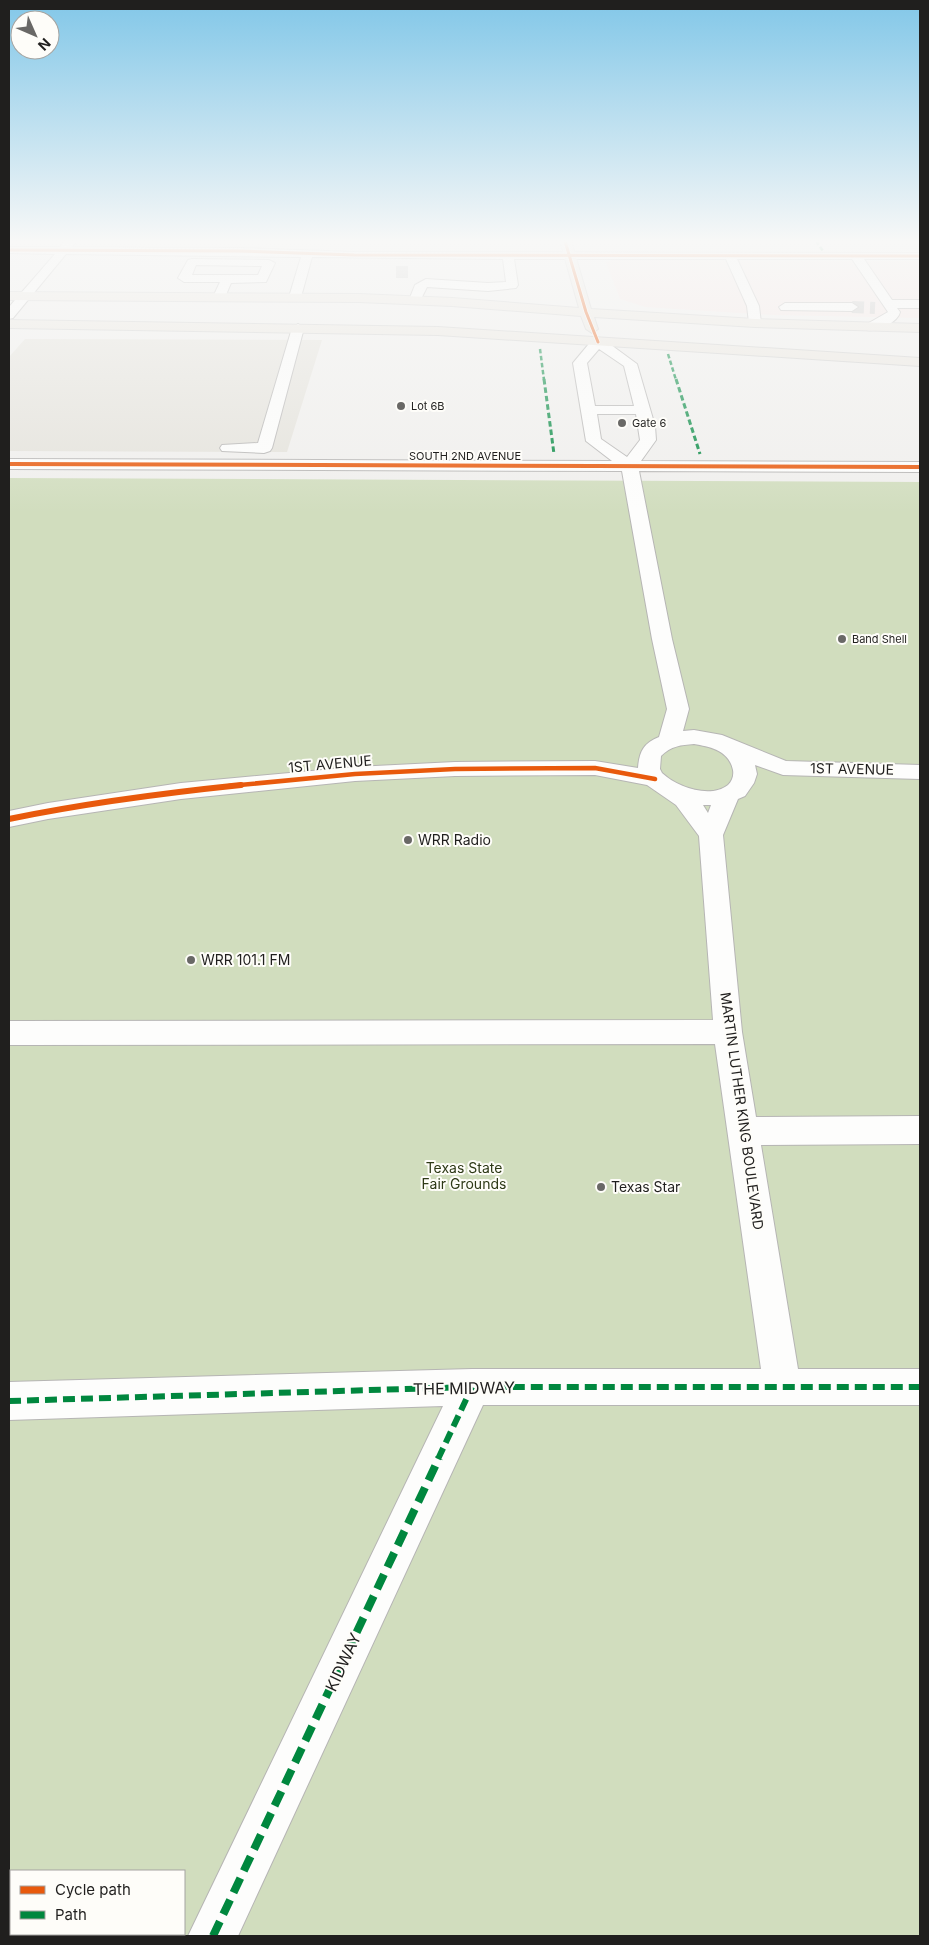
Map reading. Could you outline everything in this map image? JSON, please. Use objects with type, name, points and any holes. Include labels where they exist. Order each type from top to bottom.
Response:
[{"type":"main road","points":[[449,332],[920,362]]},
{"type":"main road","points":[[594,332],[598,342]]},
{"type":"street","points":[[217,448],[264,448],[297,332]]},
{"type":"street","points":[[630,466],[648,440],[642,410],[630,364],[598,342],[580,363],[594,441],[630,466],[662,639],[678,709],[662,745],[649,758],[649,768],[655,779],[665,788],[680,795],[714,798],[734,791],[745,777],[745,767],[740,757],[678,709]]},
{"type":"street","points":[[588,410],[642,410]]},
{"type":"street","points":[[9,449],[61,449]]},
{"type":"street","name":"SOUTH 2ND AVENUE","points":[[9,464],[920,467]]},
{"type":"street","points":[[662,745],[689,736],[724,745]]},
{"type":"street","name":"1ST AVENUE","points":[[595,768],[662,745]]},
{"type":"street","name":"1ST AVENUE","points":[[724,745],[783,768],[920,772]]},
{"type":"street","name":"1ST AVENUE","points":[[9,819],[48,811],[181,791],[355,774],[455,769],[595,768],[655,779]]},
{"type":"street","name":"1ST AVENUE","points":[[734,791],[783,768]]},
{"type":"street","name":"MARTIN LUTHER KING BOULEVARD","points":[[734,791],[711,834],[728,1032],[782,1386]]},
{"type":"street","points":[[680,795],[711,834]]},
{"type":"street","points":[[9,1033],[728,1032]]},
{"type":"street","points":[[744,1131],[920,1130]]},
{"type":"street","name":"THE MIDWAY","points":[[9,1401],[472,1387],[782,1386],[919,1388]]},
{"type":"street","name":"KIDWAY","points":[[213,1936],[472,1387]]},
{"type":"shaded area","points":[[25,339],[322,340],[287,452],[9,451],[9,357]]},
{"type":"green space","name":"Texas State Fair Grounds","points":[[9,478],[920,482],[920,1936],[9,1936]]},
{"type":"marked path","points":[[540,349],[554,454]]},
{"type":"marked path","points":[[668,354],[700,454]]},
{"type":"marked path","points":[[9,1401],[472,1387],[920,1387]]},
{"type":"marked path","points":[[213,1936],[472,1387]]},
{"type":"cycle path","points":[[594,332],[598,342]]},
{"type":"cycle path","points":[[9,464],[920,467]]},
{"type":"cycle path","points":[[9,819],[48,811],[181,791],[355,774],[455,769],[595,768],[655,779]]},
{"type":"place","name":"Lot 6B","points":[[401,406]]},
{"type":"place","name":"Gate 6","points":[[622,423]]},
{"type":"place","name":"Band Shell","points":[[842,639]]},
{"type":"place","name":"WRR Radio","points":[[408,840]]},
{"type":"place","name":"WRR 101.1 FM","points":[[191,960]]},
{"type":"place","name":"Texas Star","points":[[601,1187]]}]
